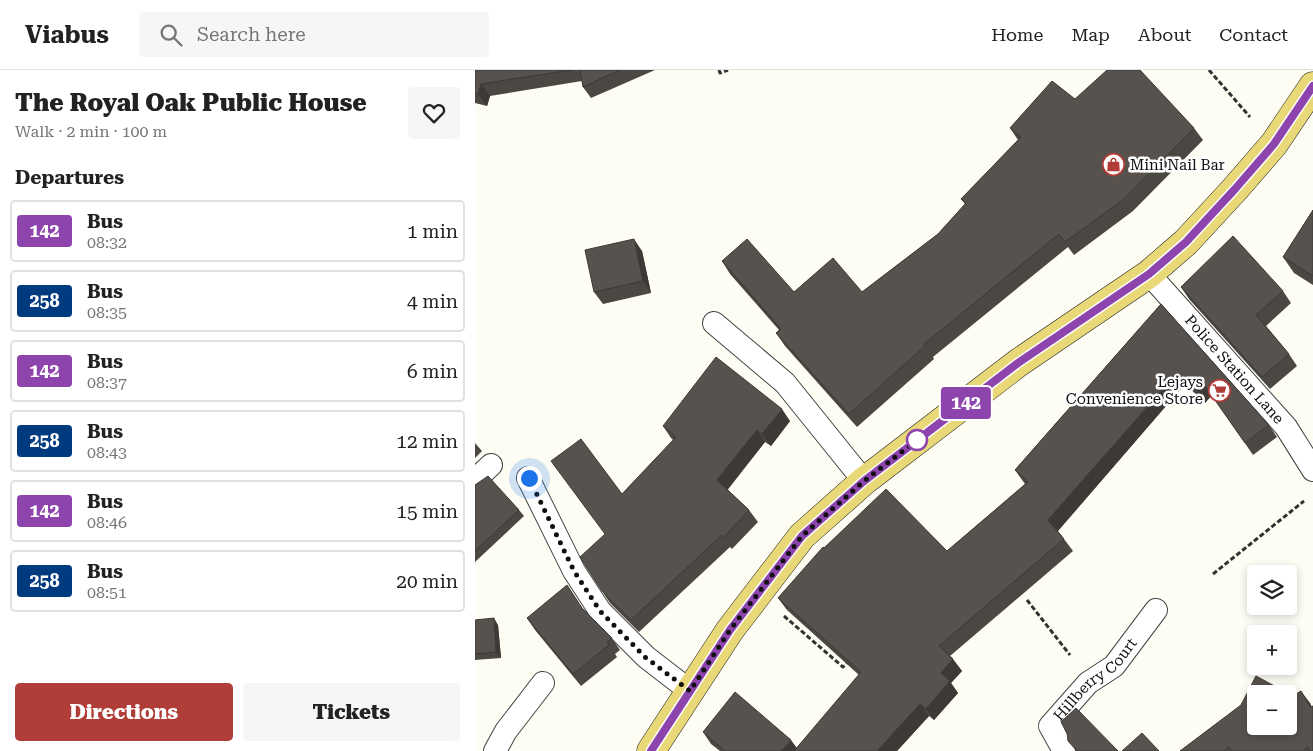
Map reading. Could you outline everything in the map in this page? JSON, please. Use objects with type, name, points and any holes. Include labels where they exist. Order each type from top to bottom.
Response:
[{"type":"main road","points":[[651,751],[730,630],[802,536],[864,481],[1018,363],[1149,274],[1186,242],[1274,144],[1313,86]]},
{"type":"lane","name":"Police Station Lane","points":[[1149,274],[1286,427],[1313,470]]},
{"type":"lane","points":[[714,323],[785,383],[864,481]]},
{"type":"lane","points":[[475,480],[491,465]]},
{"type":"lane","points":[[529,478],[574,571],[600,611],[645,657],[690,691]]},
{"type":"lane","name":"Hillberry Court","points":[[1064,751],[1050,726],[1088,683],[1114,666],[1156,610]]},
{"type":"lane","points":[[495,751],[506,731],[543,683]]},
{"type":"path","points":[[719,70],[720,73],[728,70]]},
{"type":"path","points":[[1209,70],[1274,144]]},
{"type":"path","points":[[1213,574],[1305,500]]},
{"type":"path","points":[[758,593],[843,667],[850,660]]},
{"type":"path","points":[[1027,600],[1065,646],[1088,683]]},
{"type":"building","points":[[475,70],[571,70],[481,84],[478,94],[475,93]]},
{"type":"building","points":[[580,70],[620,70],[583,87]]},
{"type":"building","points":[[1107,70],[1140,70],[1194,128],[1124,199],[1065,242],[1059,234],[924,344],[925,346],[849,414],[776,333],[781,329],[722,261],[747,239],[794,292],[833,258],[862,292],[938,234],[966,203],[961,199],[1021,137],[1010,128],[1052,81],[1075,99]]},
{"type":"building","points":[[1313,210],[1313,276],[1283,257]]},
{"type":"building","points":[[1233,236],[1283,291],[1256,315],[1289,354],[1262,377],[1181,287]]},
{"type":"building","points":[[634,239],[643,281],[594,292],[585,250]]},
{"type":"building","points":[[1161,304],[1269,425],[1245,443],[1203,383],[1197,391],[1177,373],[1048,520],[1064,539],[939,646],[953,659],[941,673],[950,681],[926,709],[920,704],[879,751],[794,751],[861,672],[778,598],[823,547],[886,489],[947,551],[1028,482],[1015,470]]},
{"type":"building","points":[[716,357],[782,409],[762,434],[757,430],[717,480],[749,510],[724,537],[722,535],[631,620],[602,591],[580,557],[605,534],[551,461],[581,439],[622,494],[676,437],[663,426]]},
{"type":"building","points":[[488,476],[519,510],[475,551],[475,485]]},
{"type":"building","points":[[567,585],[582,608],[612,638],[607,642],[609,645],[573,674],[527,618]]},
{"type":"building","points":[[494,618],[496,652],[475,654],[475,620]]},
{"type":"building","points":[[1256,676],[1273,685],[1251,685]]},
{"type":"building","points":[[1301,691],[1310,707],[1313,706],[1313,751],[1310,751],[1308,747],[1303,751],[1232,751],[1229,747],[1224,751],[1180,751],[1241,705],[1247,693],[1247,735],[1297,735],[1297,694]]},
{"type":"building","points":[[735,692],[791,740],[781,751],[725,751],[703,732]]},
{"type":"building","points":[[1076,708],[1118,751],[1077,751],[1068,741],[1067,733],[1061,722]]},
{"type":"building","points":[[1142,733],[1159,751],[1122,751]]},
{"type":"bus line","name":"142","points":[[651,751],[730,630],[802,536],[864,481],[1018,363],[1149,274],[1186,242],[1274,144],[1313,86]]},
{"type":"place","name":"Mini Nail Bar","points":[[1114,165]]},
{"type":"place","name":"Lejays Convenience Store","points":[[1219,391]]},
{"type":"route","points":[[529,478],[574,571],[600,611],[645,657],[690,691],[730,630],[802,536],[864,481],[917,440]]}]
